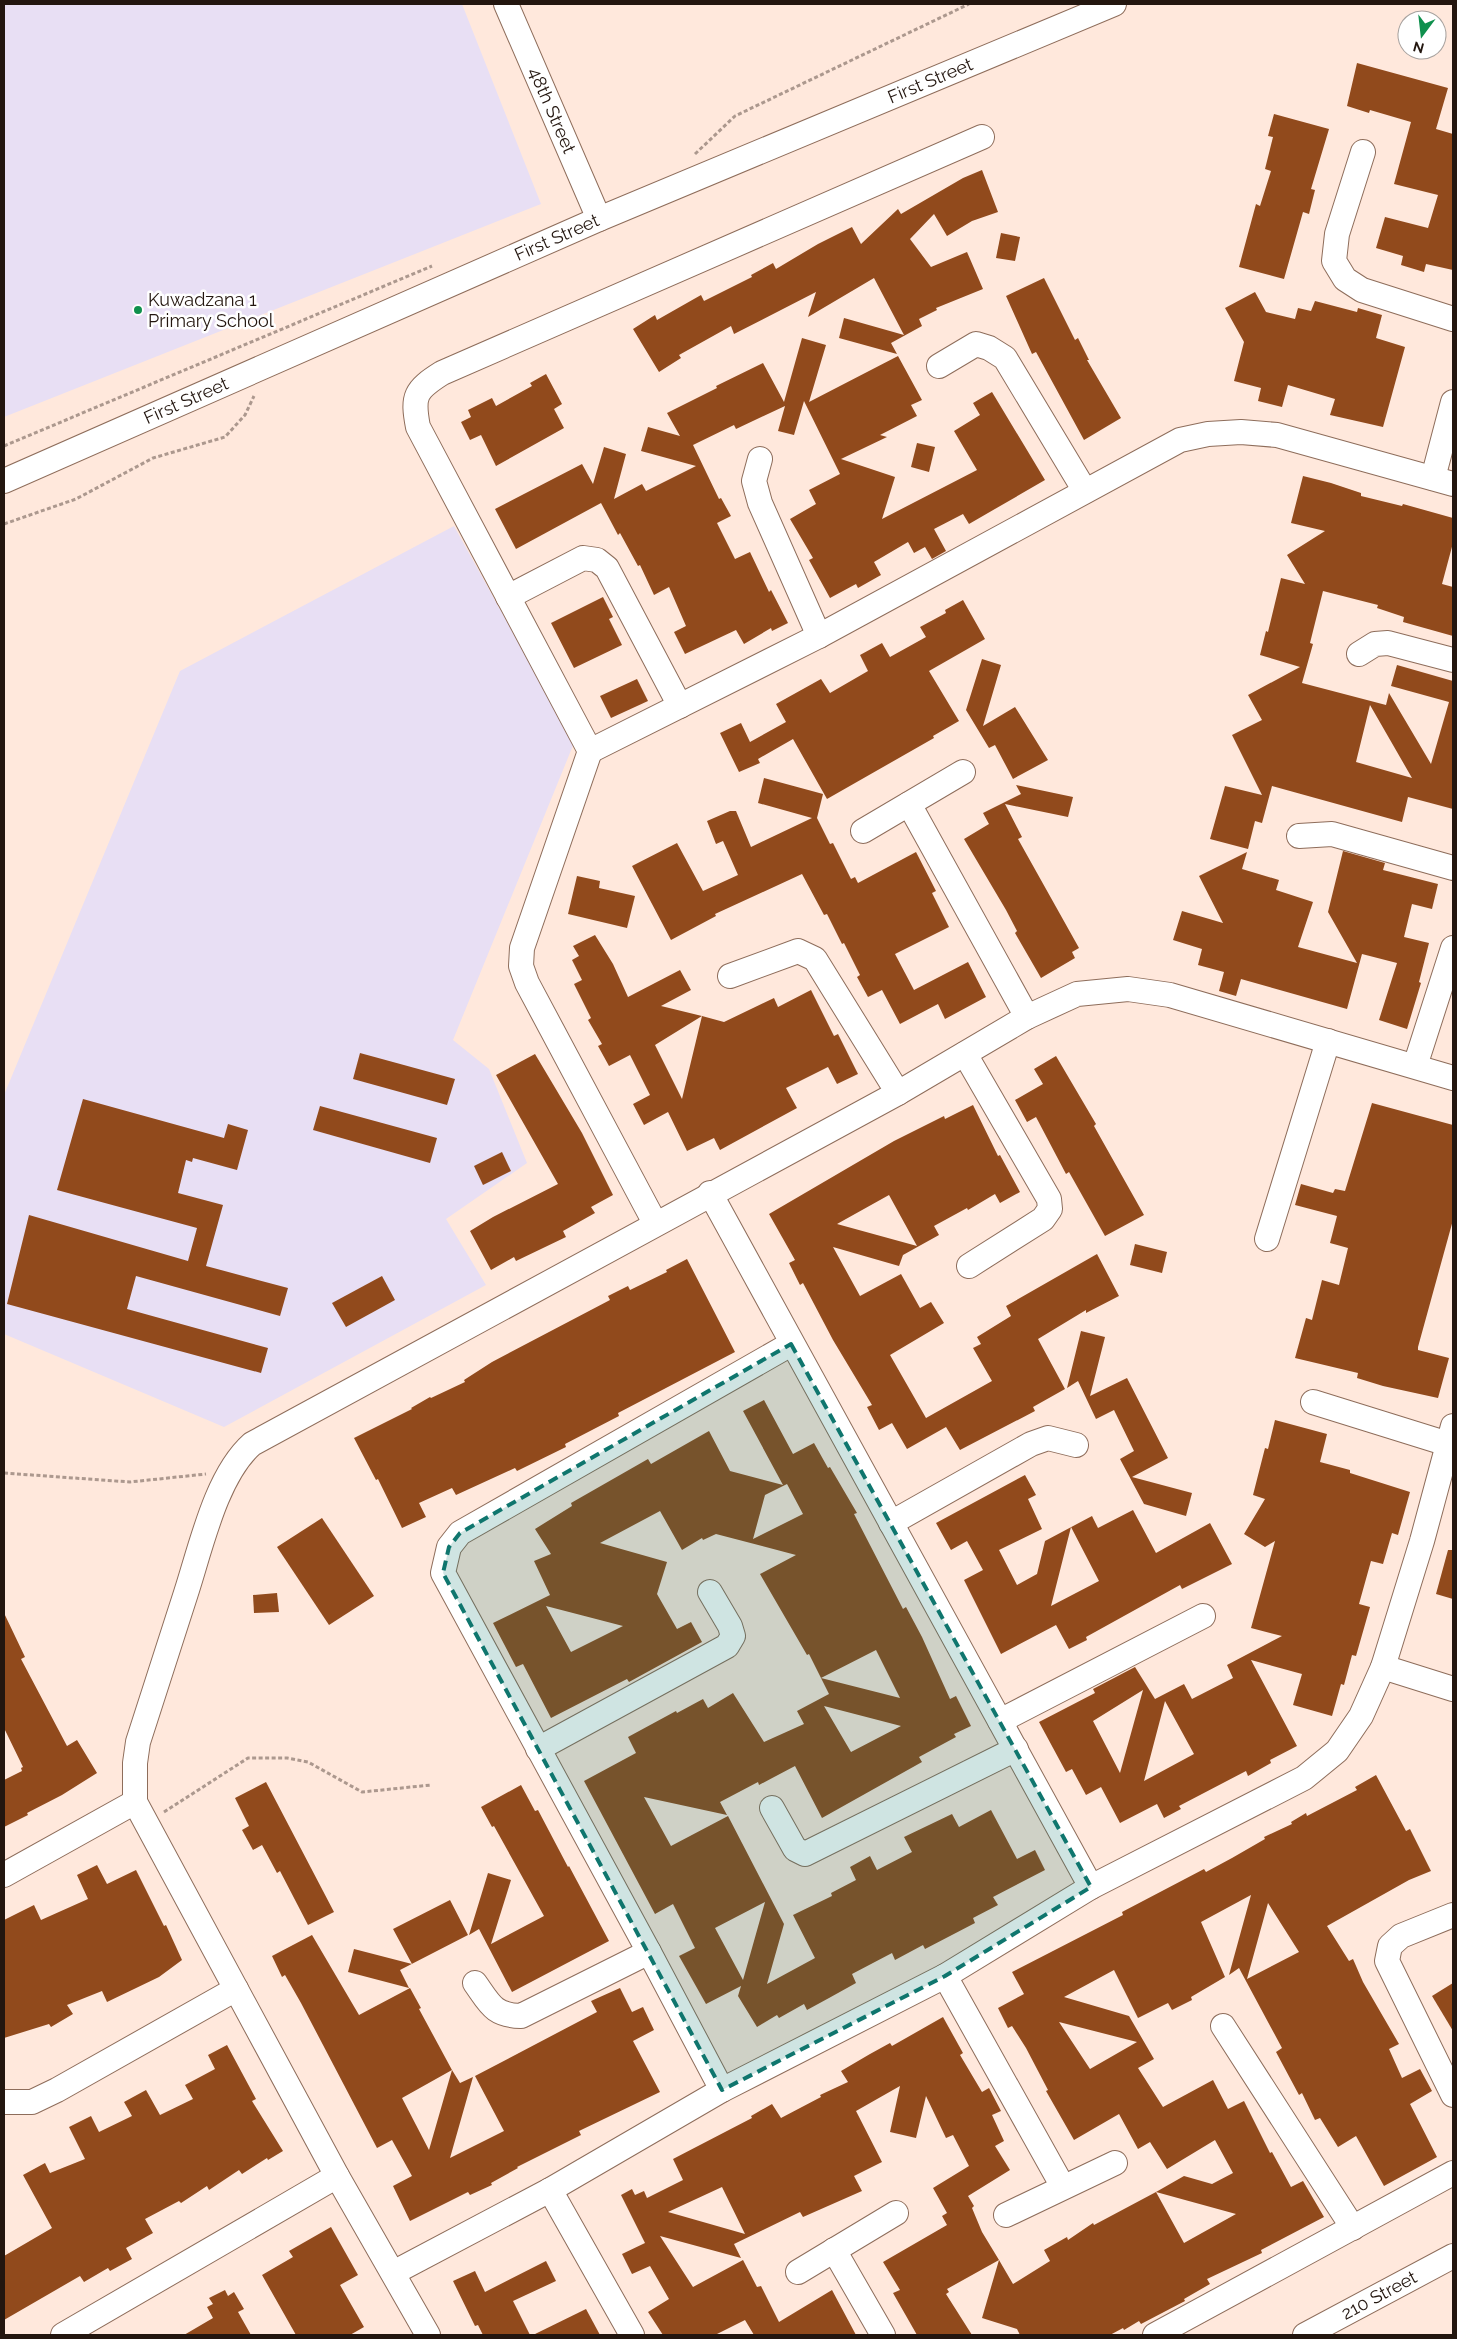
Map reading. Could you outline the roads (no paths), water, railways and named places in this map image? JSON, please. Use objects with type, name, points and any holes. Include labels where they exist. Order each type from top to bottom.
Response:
[{"type":"street","name":"48th Street","points":[[506,4],[599,219]]},
{"type":"street","name":"First Street","points":[[4,481],[269,362],[599,219],[1114,4]]},
{"type":"street","points":[[590,751],[418,427],[414,405],[423,385],[442,373],[982,137]]},
{"type":"street","points":[[1363,152],[1337,234],[1334,261],[1345,279],[1362,290],[1453,319]]},
{"type":"street","points":[[939,366],[976,344],[989,348],[1005,358],[1085,491]]},
{"type":"street","points":[[655,1223],[550,1027],[521,966],[522,948],[590,751],[819,636],[1180,440],[1208,434],[1241,432],[1277,435],[1443,481],[1453,402]]},
{"type":"street","points":[[760,459],[754,481],[760,503],[819,636]]},
{"type":"street","points":[[508,597],[583,558],[597,560],[607,568],[680,706]]},
{"type":"street","points":[[1359,654],[1376,644],[1388,643],[1453,660]]},
{"type":"street","points":[[863,830],[963,772]]},
{"type":"street","points":[[909,804],[1027,1017]]},
{"type":"street","points":[[1299,836],[1332,834],[1453,868]]},
{"type":"street","points":[[1415,1066],[1453,948]]},
{"type":"street","points":[[730,976],[798,951],[815,959],[898,1092]]},
{"type":"street","points":[[428,2335],[337,2176],[135,1802],[135,1764],[138,1742],[206,1530],[228,1472],[240,1454],[252,1444],[898,1092],[1027,1017],[1078,994],[1128,989],[1170,995],[1453,1078]]},
{"type":"street","points":[[1267,1239],[1328,1041]]},
{"type":"street","points":[[965,1054],[1049,1199],[1050,1209],[1043,1219],[970,1266]]},
{"type":"street","points":[[710,1193],[791,1344],[1091,1887]]},
{"type":"street","points":[[722,2090],[443,1573],[449,1547],[460,1533],[791,1344]]},
{"type":"street","points":[[393,2273],[550,2190],[722,2090],[945,1976],[1091,1887],[1304,1778],[1337,1751],[1361,1716],[1383,1667],[1422,1541],[1451,1435],[1313,1402]]},
{"type":"street","points":[[891,1523],[1031,1444],[1048,1438],[1076,1445]]},
{"type":"street","points":[[538,1749],[727,1646],[733,1636],[730,1626],[710,1592]]},
{"type":"street","points":[[1000,1721],[1203,1616]]},
{"type":"street","points":[[1383,1667],[1453,1688]]},
{"type":"street","points":[[772,1808],[795,1849],[805,1854],[1016,1749]]},
{"type":"street","points":[[4,1875],[135,1802]]},
{"type":"street","points":[[1453,1915],[1401,1936],[1390,1946],[1387,1961],[1453,2095]]},
{"type":"street","points":[[475,1983],[495,2011],[508,2016],[521,2016],[649,1952]]},
{"type":"street","points":[[945,1976],[1064,2188]]},
{"type":"street","points":[[4,2102],[32,2102],[57,2090],[236,1989]]},
{"type":"street","points":[[1223,2026],[1353,2228]]},
{"type":"street","points":[[1006,2215],[1115,2163]]},
{"type":"street","points":[[1155,2335],[1453,2173]]},
{"type":"street","points":[[63,2335],[337,2176]]},
{"type":"street","points":[[550,2190],[632,2335]]},
{"type":"street","points":[[798,2272],[896,2213]]},
{"type":"street","points":[[834,2250],[882,2335]]},
{"type":"street","name":"210 Street","points":[[1305,2335],[1453,2256]]},
{"type":"place","name":"Kuwadzana 1 Primary School","points":[[138,310]]}]
